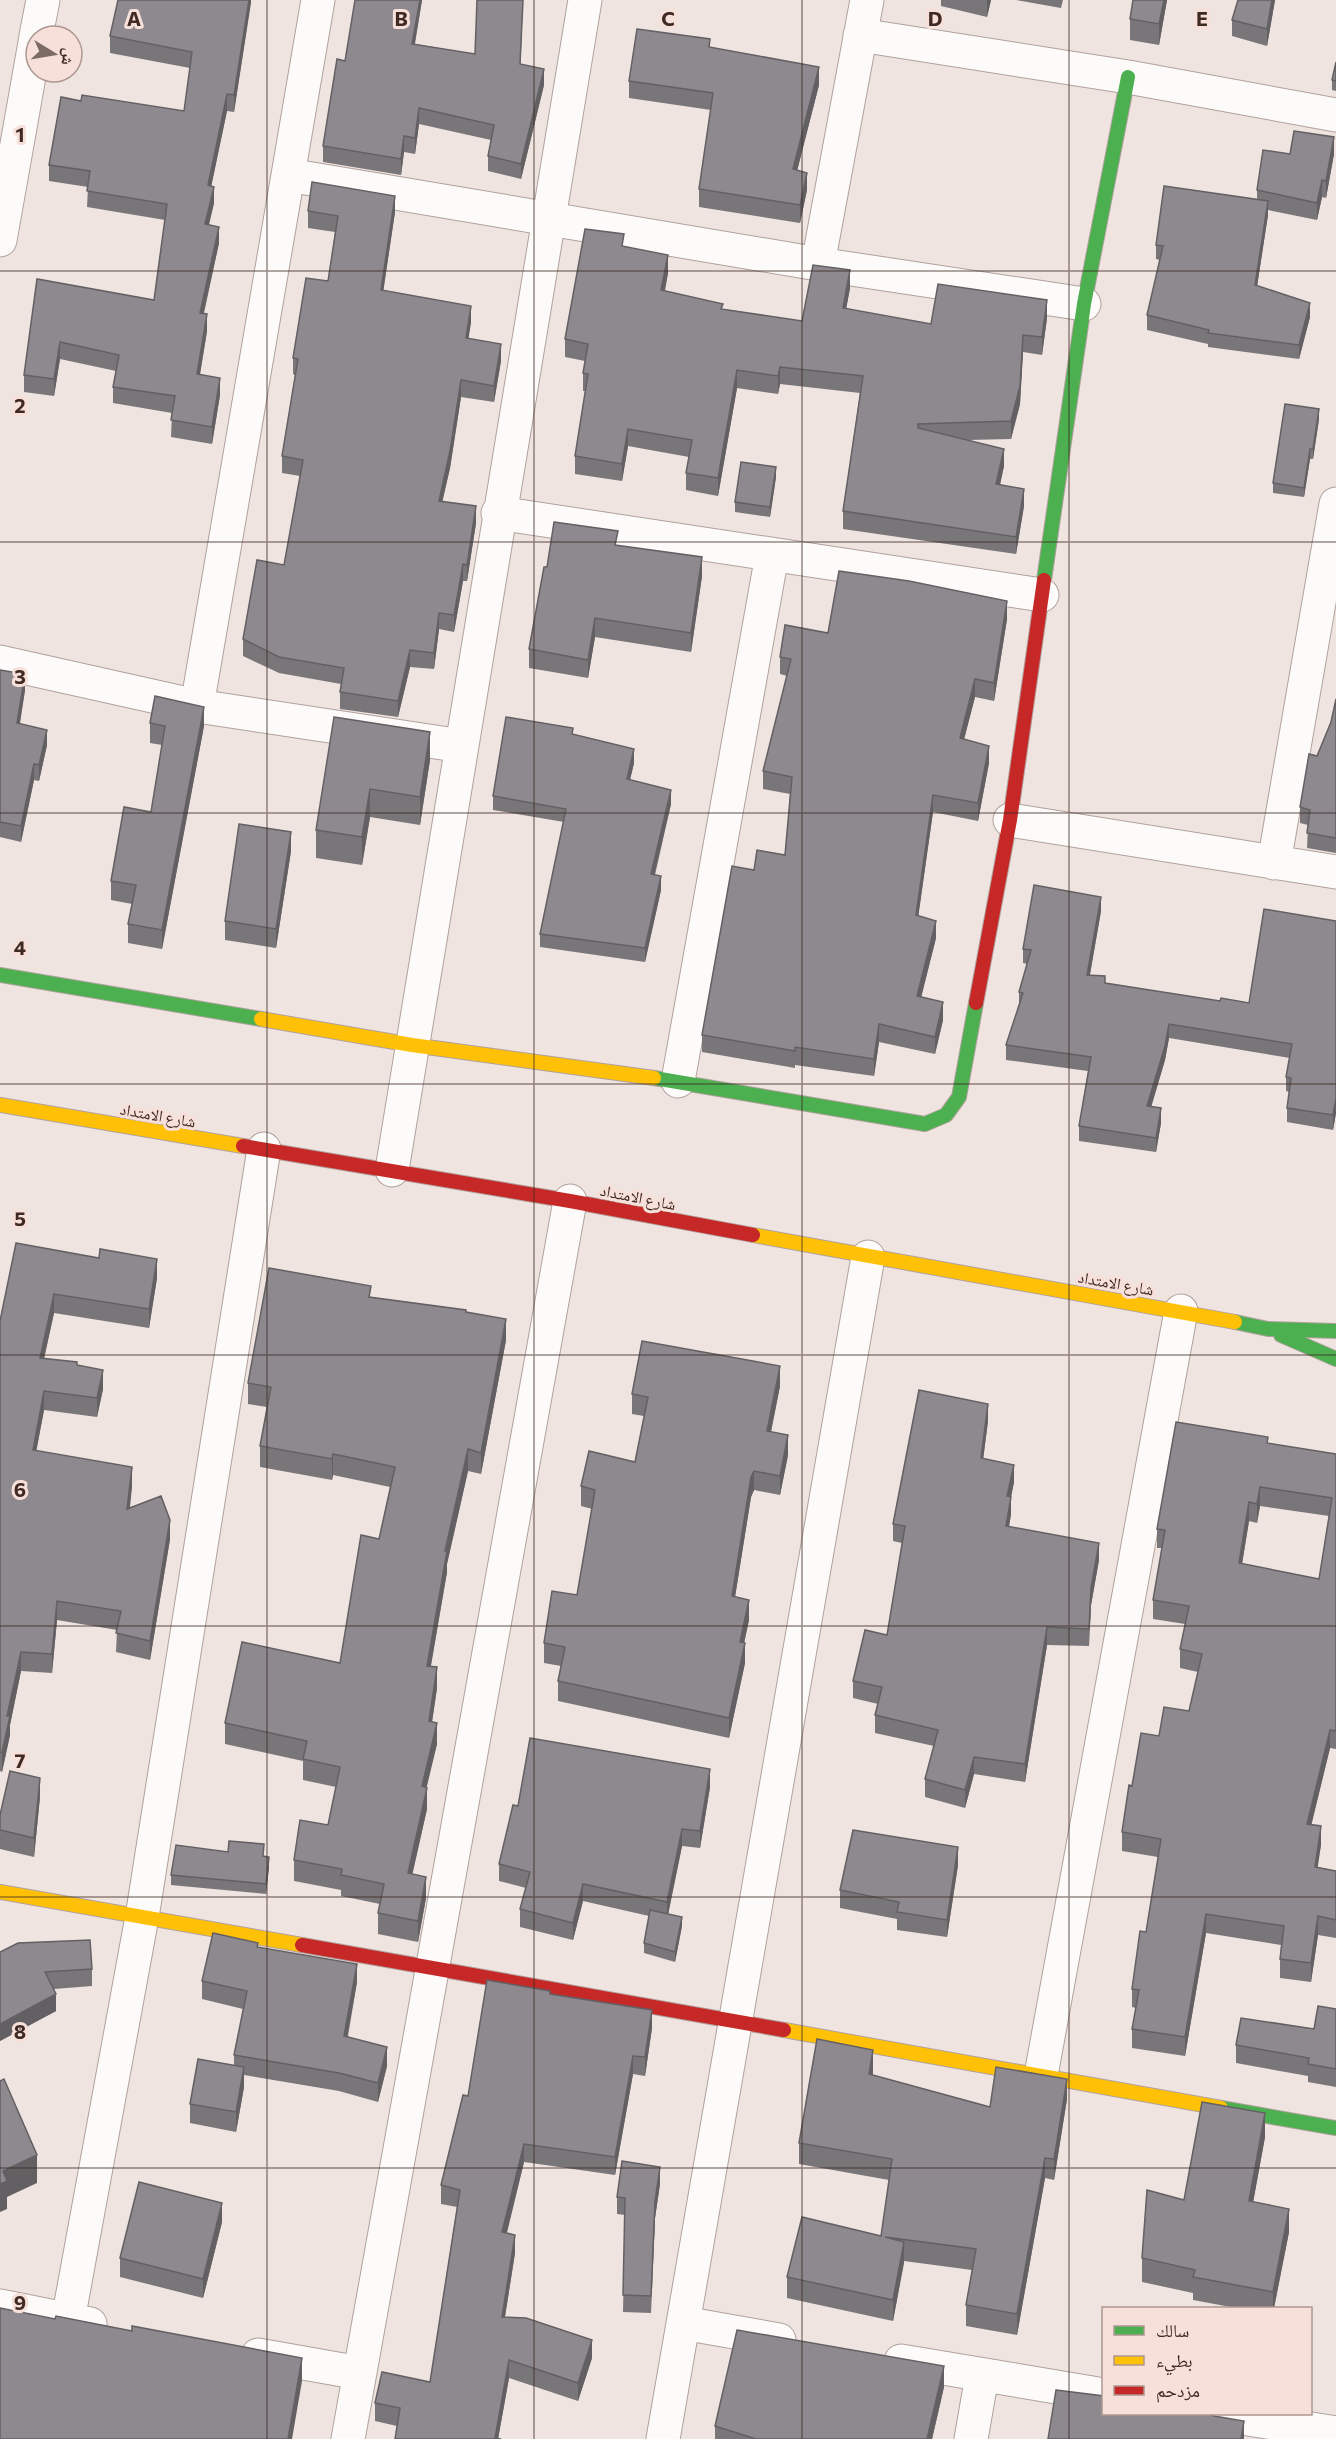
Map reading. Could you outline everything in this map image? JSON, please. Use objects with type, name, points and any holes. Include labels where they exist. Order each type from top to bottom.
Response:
[{"type":"street","points":[[38,24],[43,0]]},
{"type":"street","points":[[197,706],[318,0]]},
{"type":"street","points":[[392,1170],[498,513],[585,0]]},
{"type":"street","points":[[818,264],[867,0]]},
{"type":"street","points":[[860,35],[1128,77],[1336,115]]},
{"type":"street","points":[[0,975],[412,1045],[678,1081],[925,1124],[946,1115],[959,1097],[1010,820],[1084,304],[1128,77]]},
{"type":"street","points":[[0,240],[28,84]]},
{"type":"street","points":[[288,175],[818,264],[1084,304]]},
{"type":"street","points":[[1274,863],[1336,504]]},
{"type":"street","points":[[498,513],[1042,595]]},
{"type":"street","points":[[678,1081],[772,555]]},
{"type":"street","points":[[0,662],[197,706],[462,746]]},
{"type":"street","points":[[1010,820],[1336,872]]},
{"type":"street","name":"شارع الامتداد","points":[[0,1105],[570,1201],[868,1257],[1181,1311],[1268,1329],[1336,1331]]},
{"type":"street","points":[[68,2320],[142,1917],[264,1149]]},
{"type":"street","points":[[348,2439],[570,1201]]},
{"type":"street","points":[[663,2439],[868,1257]]},
{"type":"street","points":[[1041,2075],[1181,1311]]},
{"type":"street","name":"شارع الامتداد","points":[[1268,1329],[1336,1359]]},
{"type":"street","points":[[0,1892],[1336,2128]]},
{"type":"street","points":[[0,2306],[115,2328]]},
{"type":"street","points":[[683,2323],[810,2345]]},
{"type":"street","points":[[231,2350],[360,2373]]},
{"type":"street","points":[[867,2355],[1102,2395]]},
{"type":"street","points":[[971,2439],[982,2376]]},
{"type":"street","points":[[1223,2415],[1336,2433]]},
{"type":"building","points":[[118,0],[249,0],[234,95],[227,94],[208,185],[214,187],[205,224],[219,227],[200,313],[207,314],[197,374],[220,378],[212,427],[171,420],[175,396],[113,387],[119,355],[60,342],[54,379],[24,375],[37,279],[154,300],[167,204],[87,191],[90,171],[49,165],[61,97],[81,101],[82,95],[184,111],[192,52],[110,36]]},
{"type":"building","points":[[355,0],[420,0],[412,44],[475,54],[477,0],[523,0],[520,64],[544,69],[521,164],[488,156],[494,125],[419,108],[415,138],[404,136],[401,159],[323,146],[337,59],[345,61]]},
{"type":"building","points":[[1133,0],[1164,0],[1159,24],[1130,19]]},
{"type":"building","points":[[1238,0],[1272,0],[1267,29],[1232,20]]},
{"type":"building","points":[[637,29],[710,39],[709,47],[819,67],[793,169],[807,173],[800,205],[699,189],[713,93],[629,81]]},
{"type":"building","points":[[1336,62],[1336,81],[1332,80]]},
{"type":"building","points":[[1294,131],[1334,137],[1326,181],[1322,180],[1317,203],[1257,190],[1263,150],[1290,154]]},
{"type":"building","points":[[312,182],[395,196],[381,290],[471,306],[466,338],[501,344],[494,386],[461,380],[450,451],[439,501],[476,506],[467,565],[463,564],[454,615],[439,613],[434,653],[410,650],[398,701],[340,692],[344,668],[279,657],[243,639],[257,560],[284,565],[303,460],[282,456],[298,359],[293,358],[306,278],[328,281],[338,216],[308,211]]},
{"type":"building","points":[[1164,186],[1268,201],[1255,285],[1310,303],[1299,345],[1208,333],[1209,330],[1147,315],[1163,246],[1156,245]]},
{"type":"building","points":[[585,229],[624,234],[622,246],[668,255],[661,290],[723,304],[721,309],[802,321],[813,265],[850,270],[843,308],[931,324],[938,284],[1047,300],[1042,337],[1023,335],[1020,386],[1011,421],[918,424],[918,428],[1004,449],[996,484],[1024,489],[1016,537],[843,511],[863,376],[780,367],[778,376],[737,370],[718,478],[686,473],[692,440],[628,429],[622,464],[575,456],[588,374],[583,373],[588,344],[565,339]]},
{"type":"building","points":[[1285,404],[1319,409],[1304,488],[1273,483]]},
{"type":"building","points":[[741,462],[776,467],[770,507],[735,502]]},
{"type":"building","points":[[554,522],[618,531],[615,545],[702,557],[691,633],[595,618],[588,660],[529,649],[544,567],[547,567]]},
{"type":"building","points":[[839,571],[909,581],[1007,601],[994,683],[975,679],[960,738],[989,746],[978,803],[933,795],[916,915],[936,921],[917,996],[943,1002],[935,1037],[879,1024],[874,1059],[795,1047],[795,1051],[702,1035],[732,866],[754,870],[757,850],[785,855],[792,777],[763,771],[791,659],[780,657],[785,625],[828,633]]},
{"type":"building","points":[[0,670],[25,674],[17,723],[47,730],[39,765],[34,764],[21,826],[0,822]]},
{"type":"building","points":[[155,696],[204,707],[162,930],[128,924],[136,885],[111,881],[124,807],[151,812],[165,726],[150,723]]},
{"type":"building","points":[[1336,699],[1336,838],[1307,833],[1310,810],[1300,807],[1309,754],[1317,756],[1331,722]]},
{"type":"building","points":[[334,717],[430,732],[420,797],[370,789],[362,837],[316,830]]},
{"type":"building","points":[[506,717],[573,728],[572,734],[634,749],[627,779],[671,790],[651,874],[661,876],[645,948],[540,934],[566,809],[493,796]]},
{"type":"building","points":[[239,824],[291,832],[276,929],[225,921]]},
{"type":"building","points":[[1034,885],[1101,897],[1087,975],[1105,976],[1105,983],[1220,1001],[1221,998],[1249,1003],[1264,909],[1336,921],[1336,1098],[1333,1115],[1287,1108],[1291,1078],[1286,1077],[1292,1044],[1169,1024],[1165,1046],[1147,1106],[1161,1108],[1156,1138],[1079,1126],[1091,1057],[1006,1045],[1023,993],[1019,992],[1031,950],[1023,949]]},
{"type":"building","points":[[16,1243],[99,1258],[100,1249],[157,1259],[149,1309],[54,1294],[40,1358],[77,1362],[77,1365],[103,1370],[97,1398],[44,1391],[33,1450],[132,1467],[127,1509],[161,1496],[170,1520],[150,1641],[116,1633],[121,1611],[57,1601],[52,1654],[21,1652],[7,1716],[10,1716],[2,1753],[0,1752],[0,1321]]},
{"type":"building","points":[[269,1268],[371,1286],[369,1297],[466,1310],[466,1312],[506,1319],[481,1453],[468,1449],[445,1551],[447,1551],[427,1666],[437,1667],[429,1721],[437,1723],[422,1786],[427,1788],[408,1873],[426,1877],[418,1921],[378,1913],[384,1884],[341,1875],[342,1869],[294,1860],[300,1820],[328,1825],[340,1767],[303,1759],[307,1741],[225,1723],[242,1642],[340,1663],[361,1535],[379,1539],[395,1467],[333,1454],[332,1459],[260,1446],[271,1387],[248,1383]]},
{"type":"building","points":[[642,1341],[780,1366],[767,1431],[788,1435],[780,1476],[754,1471],[751,1477],[732,1596],[749,1600],[740,1642],[745,1643],[729,1718],[558,1681],[565,1647],[544,1643],[552,1591],[577,1595],[595,1490],[581,1486],[589,1451],[635,1462],[648,1397],[632,1394]]},
{"type":"building","points":[[919,1390],[988,1404],[981,1458],[1014,1465],[1007,1496],[1011,1497],[1006,1526],[1099,1543],[1091,1588],[1089,1629],[1047,1627],[1025,1764],[974,1757],[965,1790],[925,1779],[938,1730],[875,1715],[882,1687],[853,1681],[865,1630],[887,1635],[905,1526],[893,1524]]},
{"type":"building","points":[[1176,1422],[1268,1437],[1267,1443],[1336,1454],[1336,1731],[1330,1730],[1307,1824],[1321,1826],[1315,1867],[1336,1871],[1336,1920],[1318,1916],[1311,1963],[1280,1959],[1284,1926],[1206,1914],[1185,2037],[1132,2029],[1139,1990],[1132,1989],[1140,1931],[1146,1932],[1161,1839],[1122,1832],[1129,1785],[1132,1786],[1141,1733],[1159,1736],[1164,1707],[1189,1711],[1202,1654],[1180,1649],[1189,1606],[1153,1600],[1165,1530],[1157,1529]],"holes":[[[1260,1487],[1332,1498],[1319,1579],[1239,1563],[1249,1502],[1257,1504]]]},
{"type":"building","points":[[530,1738],[710,1769],[700,1831],[682,1829],[667,1902],[583,1884],[573,1923],[520,1909],[530,1872],[499,1864],[513,1805],[518,1806]]},
{"type":"building","points":[[10,1771],[40,1778],[34,1838],[0,1830],[0,1815]]},
{"type":"building","points":[[853,1830],[958,1847],[947,1920],[897,1912],[899,1902],[840,1890]]},
{"type":"building","points":[[229,1841],[264,1844],[263,1856],[269,1857],[266,1884],[171,1875],[176,1845],[228,1852]]},
{"type":"building","points":[[650,1910],[682,1917],[675,1952],[644,1943]]},
{"type":"building","points":[[213,1933],[258,1943],[257,1947],[357,1964],[344,2036],[387,2047],[378,2083],[339,2073],[234,2055],[247,1991],[202,1981]]},
{"type":"building","points":[[90,1940],[92,1969],[45,1972],[56,1994],[0,2024],[0,1952],[18,1943]]},
{"type":"building","points":[[487,1980],[550,1991],[550,1994],[652,2010],[645,2057],[633,2056],[615,2157],[524,2144],[502,2232],[515,2235],[502,2317],[526,2318],[592,2340],[578,2383],[509,2360],[495,2438],[501,2439],[395,2439],[400,2408],[375,2403],[382,2372],[430,2382],[460,2190],[441,2185],[463,2095],[468,2096]]},
{"type":"building","points":[[1318,2006],[1336,2009],[1336,2069],[1308,2064],[1309,2058],[1236,2045],[1241,2018],[1314,2029]]},
{"type":"building","points":[[817,2039],[873,2050],[869,2074],[990,2107],[996,2067],[1067,2079],[1054,2159],[1045,2158],[1017,2314],[966,2305],[976,2249],[885,2237],[904,2242],[893,2300],[787,2277],[802,2217],[881,2236],[892,2159],[799,2143]]},
{"type":"building","points":[[198,2059],[244,2067],[236,2112],[190,2104]]},
{"type":"building","points":[[4,2079],[37,2155],[3,2171],[7,2181],[0,2184],[0,2081]]},
{"type":"building","points":[[1202,2102],[1265,2113],[1249,2201],[1289,2209],[1273,2292],[1193,2277],[1195,2270],[1142,2258],[1147,2190],[1184,2200]]},
{"type":"building","points":[[622,2161],[660,2167],[655,2201],[651,2296],[623,2295],[625,2198],[617,2197]]},
{"type":"building","points":[[139,2182],[222,2203],[203,2279],[120,2258]]},
{"type":"building","points":[[0,2308],[132,2331],[132,2326],[302,2358],[288,2439],[0,2439]]},
{"type":"building","points":[[737,2330],[944,2366],[927,2439],[756,2439],[715,2426]]},
{"type":"building","points":[[1056,2390],[1102,2396],[1102,2415],[1212,2415],[1244,2421],[1241,2439],[1048,2439]]},
{"type":"traffic: fast","points":[[1044,580],[1084,304],[1128,77]]},
{"type":"traffic: fast","points":[[0,975],[261,1019]]},
{"type":"traffic: fast","points":[[654,1078],[925,1124],[946,1115],[959,1097],[976,1003]]},
{"type":"traffic: fast","points":[[1235,1322],[1268,1329],[1336,1331]]},
{"type":"traffic: fast","points":[[1281,1335],[1336,1359]]},
{"type":"traffic: fast","points":[[1221,2108],[1336,2128]]},
{"type":"traffic: slow","points":[[261,1019],[412,1045],[654,1078]]},
{"type":"traffic: slow","points":[[0,1105],[243,1146]]},
{"type":"traffic: slow","points":[[753,1235],[1235,1322]]},
{"type":"traffic: slow","points":[[0,1892],[302,1945]]},
{"type":"traffic: slow","points":[[784,2030],[1221,2108]]},
{"type":"traffic: jam","points":[[976,1003],[1010,820],[1044,580]]},
{"type":"traffic: jam","points":[[243,1146],[570,1201],[753,1235]]},
{"type":"traffic: jam","points":[[302,1945],[784,2030]]}]
